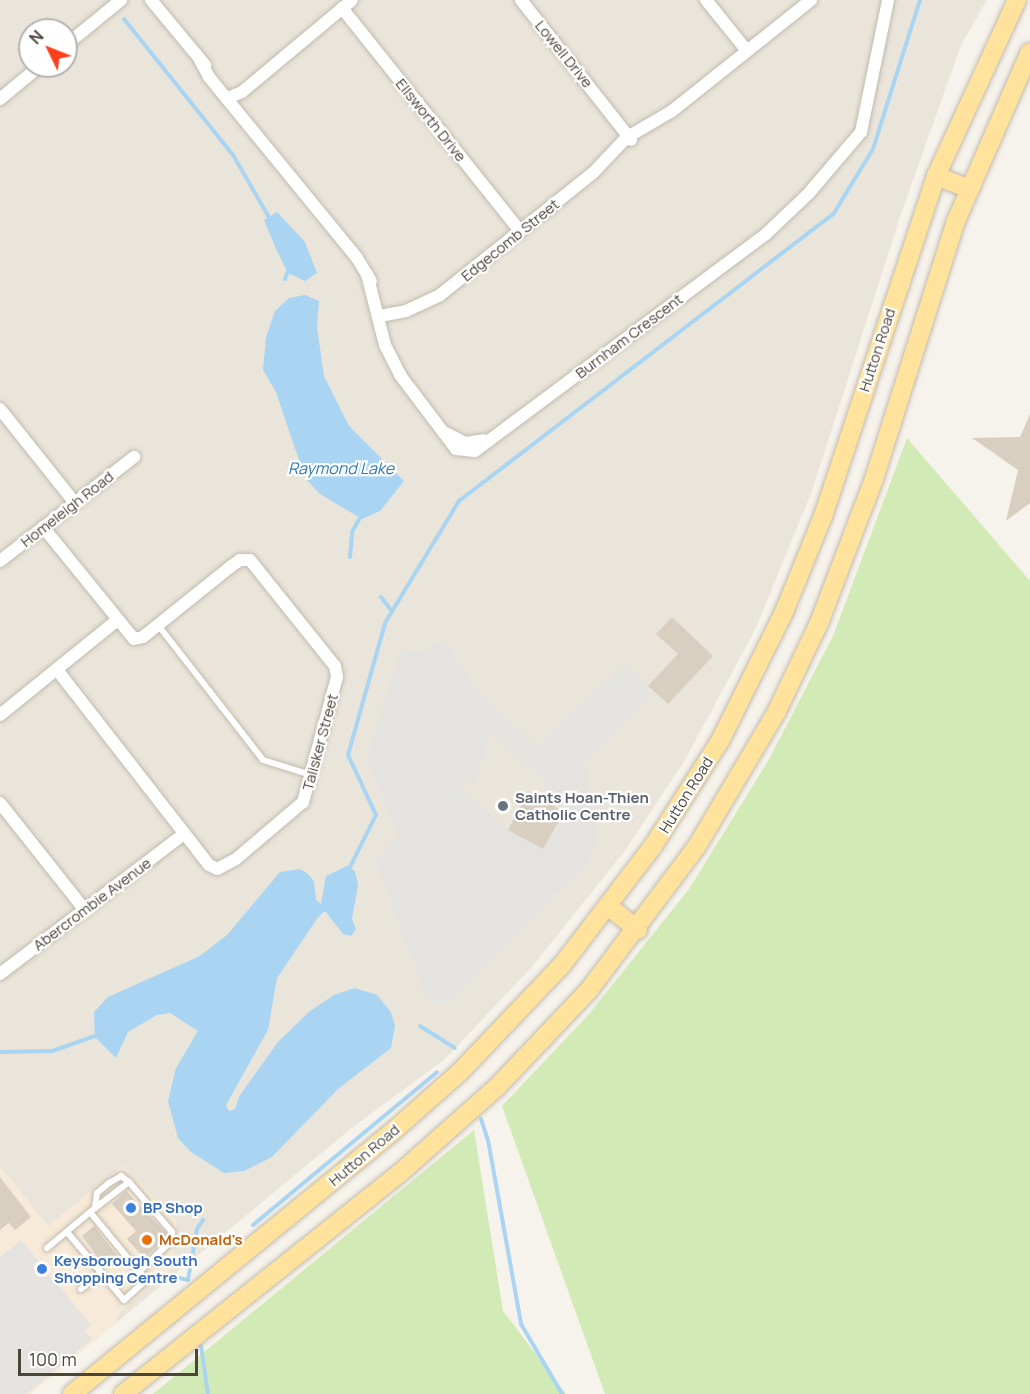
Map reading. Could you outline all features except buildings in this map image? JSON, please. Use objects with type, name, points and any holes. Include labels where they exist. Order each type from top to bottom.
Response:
[{"type":"main road","name":"Hutton Road","points":[[72,1394],[424,1105],[528,1003],[609,906],[715,749],[784,612],[823,516],[936,176],[1013,3]]},
{"type":"main road","points":[[123,1394],[465,1117],[562,1021],[638,930],[724,804],[777,711],[819,623],[874,479],[930,296],[968,188],[1030,52]]},
{"type":"main road","points":[[936,176],[968,188]]},
{"type":"main road","points":[[609,906],[638,930]]},
{"type":"street","points":[[78,35],[121,0]]},
{"type":"street","name":"Burnham Crescent","points":[[152,0],[200,60],[209,77],[234,95],[250,124],[367,274],[384,315],[382,334],[400,375],[446,433],[471,444],[491,438],[766,234],[809,193],[861,132],[887,1]]},
{"type":"street","name":"Lowell Drive","points":[[521,0],[631,137]]},
{"type":"street","points":[[706,0],[747,51]]},
{"type":"street","name":"Edgecomb Street","points":[[384,315],[424,302],[447,290],[593,173],[612,163],[631,137],[672,111],[811,0]]},
{"type":"street","points":[[234,95],[347,4]]},
{"type":"street","name":"Ellsworth Drive","points":[[347,4],[520,231]]},
{"type":"street","points":[[2,93],[23,78]]},
{"type":"street","points":[[0,410],[75,503]]},
{"type":"street","name":"Homeleigh Road","points":[[0,561],[134,457]]},
{"type":"street","name":"Talisker Street","points":[[43,527],[116,621],[134,639],[158,625],[240,560],[250,560],[334,666],[337,677],[313,775],[303,802],[221,869],[209,866],[57,670]]},
{"type":"street","points":[[0,714],[116,621]]},
{"type":"street","points":[[0,803],[84,909]]},
{"type":"street","name":"Abercrombie Avenue","points":[[0,974],[184,834]]},
{"type":"lane","points":[[158,625],[263,760],[313,775]]},
{"type":"lane","points":[[92,1210],[98,1193],[121,1176],[129,1182],[172,1232],[169,1243],[140,1272]]},
{"type":"lane","points":[[47,1248],[129,1182]]},
{"type":"lane","points":[[67,1232],[124,1300],[146,1280],[92,1210]]},
{"type":"lane","points":[[81,1289],[101,1273]]},
{"type":"shaded area","points":[[0,0],[987,0],[961,45],[902,211],[812,491],[756,628],[685,760],[624,852],[531,968],[445,1059],[353,1127],[30,1394],[0,1394]]},
{"type":"shaded area","points":[[444,638],[475,689],[538,746],[624,663],[648,686],[648,698],[585,764],[597,842],[582,873],[552,896],[453,1001],[428,1002],[375,859],[399,834],[367,761],[400,649],[425,652]],"holes":[[[490,733],[538,775],[564,812],[543,849],[508,830],[452,780],[475,785]]]},
{"type":"shaded area","points":[[123,1165],[177,1221],[172,1269],[119,1313],[115,1324],[30,1394],[0,1394],[0,1166],[48,1226]]},
{"type":"shaded area","name":"Keysborough South Shopping Centre","points":[[21,1240],[91,1325],[85,1331],[92,1339],[27,1394],[0,1394],[0,1257]]},
{"type":"green space","points":[[907,438],[1030,581],[1030,1394],[605,1394],[502,1106],[588,1015],[689,889],[768,761],[833,636]]},
{"type":"green space","points":[[474,1130],[503,1311],[566,1394],[153,1394]]},
{"type":"water","points":[[277,212],[305,242],[317,273],[305,281],[288,273],[264,220]]},
{"type":"water","name":"Raymond Lake","points":[[305,295],[319,301],[317,327],[324,376],[349,426],[404,481],[380,511],[362,519],[320,494],[305,478],[276,392],[263,370],[266,337],[275,311],[289,298]]},
{"type":"water","points":[[347,866],[355,871],[358,885],[352,919],[356,929],[351,936],[343,934],[325,911],[319,916],[277,978],[268,1030],[226,1105],[229,1111],[235,1109],[240,1095],[278,1042],[310,1011],[334,995],[355,988],[377,995],[391,1012],[395,1026],[391,1048],[338,1089],[272,1157],[244,1171],[224,1173],[191,1152],[178,1138],[168,1101],[176,1068],[198,1031],[170,1013],[157,1015],[128,1032],[116,1058],[95,1037],[94,1012],[108,997],[200,956],[228,934],[280,872],[300,869],[307,873],[314,881],[316,900],[321,904],[326,876]]},
{"type":"waterway","points":[[348,871],[376,815],[348,755],[385,623],[459,501],[834,213],[873,149],[920,0]]},
{"type":"waterway","points":[[124,19],[233,155],[270,219]]},
{"type":"waterway","points":[[285,279],[289,269]]},
{"type":"waterway","points":[[350,557],[352,532],[361,516]]},
{"type":"waterway","points":[[381,597],[392,611]]},
{"type":"waterway","points":[[420,1026],[455,1048]]},
{"type":"waterway","points":[[0,1052],[52,1051],[98,1035]]},
{"type":"waterway","points":[[253,1225],[437,1072]]},
{"type":"waterway","points":[[481,1119],[488,1140],[521,1324],[562,1394]]},
{"type":"waterway","points":[[179,1278],[188,1280],[197,1229],[203,1220]]},
{"type":"waterway","points":[[201,1346],[208,1394]]},
{"type":"place","name":"Saints Hoan-Thien Catholic Centre","points":[[503,806]]},
{"type":"place","name":"BP Shop","points":[[131,1208]]},
{"type":"place","name":"McDonald's","points":[[147,1240]]},
{"type":"place","name":"Keysborough South Shopping Centre","points":[[42,1269]]}]
